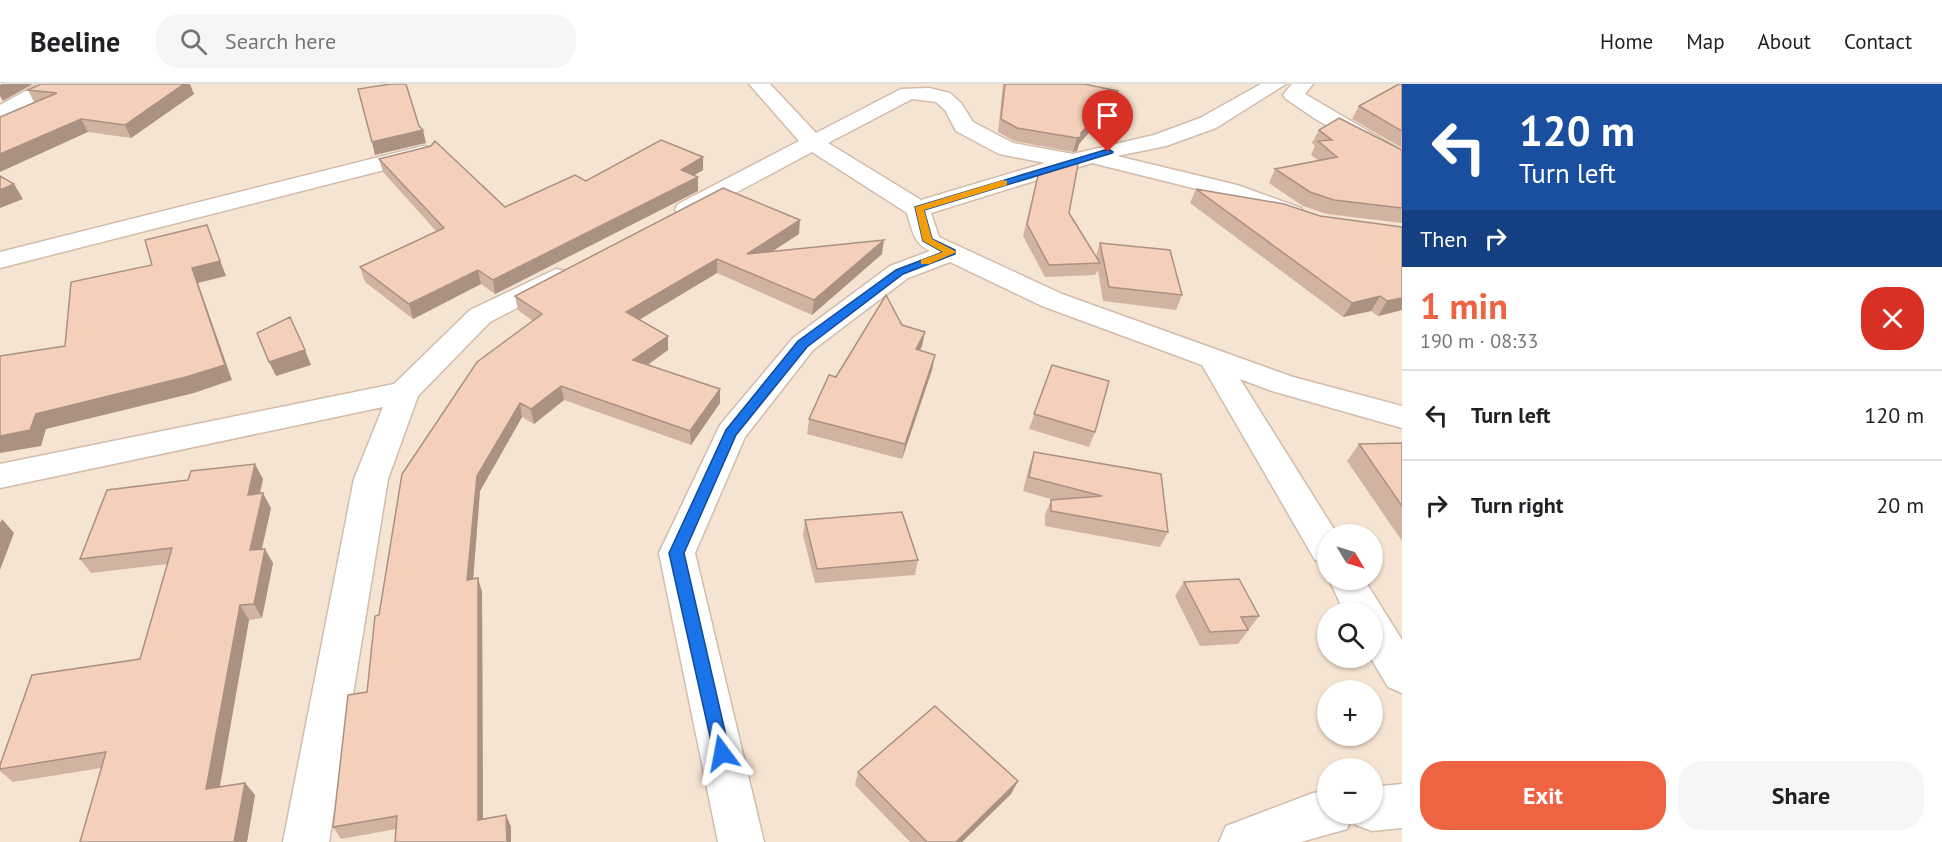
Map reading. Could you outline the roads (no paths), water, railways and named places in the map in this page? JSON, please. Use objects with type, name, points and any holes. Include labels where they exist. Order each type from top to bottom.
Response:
[{"type":"street","points":[[0,114],[54,84]]},
{"type":"street","points":[[759,84],[814,144],[918,209],[928,241],[1052,300],[1283,384],[1402,417]]},
{"type":"street","points":[[918,209],[1123,147],[1158,141],[1208,123],[1276,84]]},
{"type":"street","points":[[1303,84],[1293,94],[1324,116],[1402,160]]},
{"type":"street","points":[[668,219],[814,144],[862,115],[908,93],[946,89],[964,126],[1007,149],[1083,159],[1229,190],[1312,220]]},
{"type":"street","points":[[0,260],[425,152]]},
{"type":"street","points":[[741,842],[677,553],[731,433],[803,344],[899,272],[952,252]]},
{"type":"street","points":[[306,842],[371,479],[404,392],[480,316],[574,267]]},
{"type":"street","points":[[1213,359],[1317,532]]},
{"type":"street","points":[[0,476],[404,392]]},
{"type":"street","points":[[1383,643],[1402,675]]},
{"type":"street","points":[[1383,808],[1402,806]]},
{"type":"street","points":[[1242,842],[1317,815]]}]
